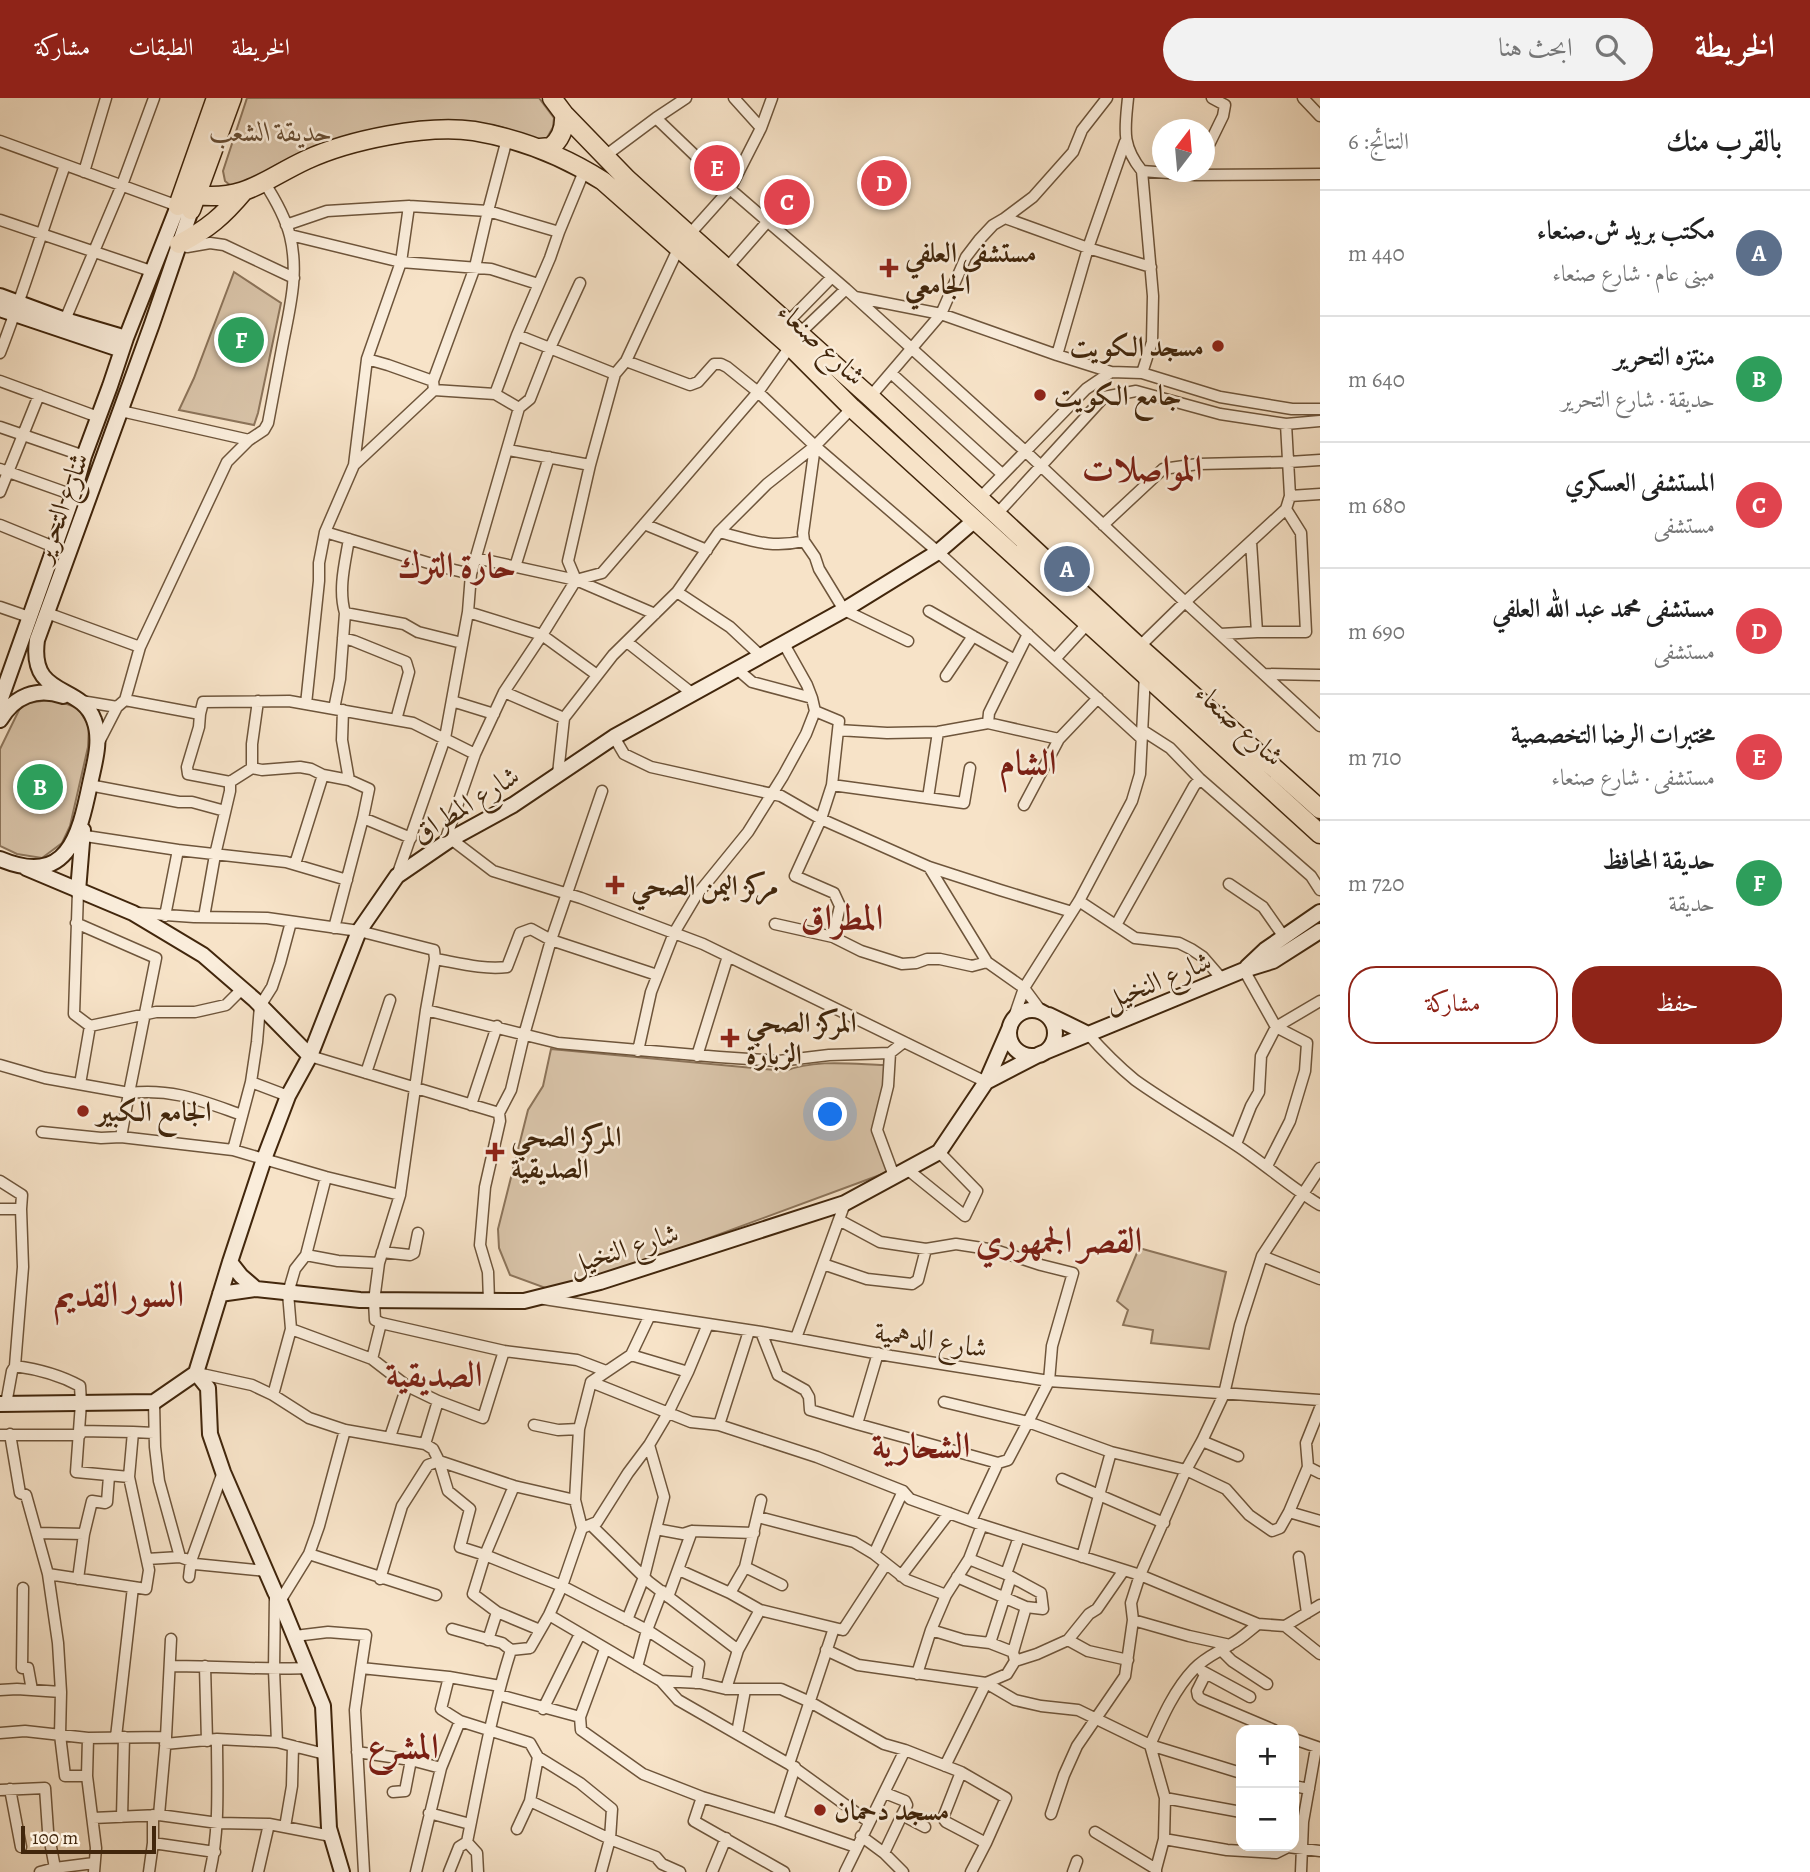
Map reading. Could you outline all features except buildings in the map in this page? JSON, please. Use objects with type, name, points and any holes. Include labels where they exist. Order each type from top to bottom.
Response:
[{"type":"highway","points":[[189,204],[216,98]]},
{"type":"highway","points":[[189,204],[232,98]]},
{"type":"highway","name":"شارع صنعاء","points":[[552,98],[683,242],[726,269],[788,334],[852,408],[1145,673],[1267,773]]},
{"type":"highway","points":[[540,148],[551,147],[556,143],[563,127],[564,114]]},
{"type":"highway","name":"شارع صنعاء","points":[[189,204],[244,191],[307,160],[350,144],[390,135],[474,131],[540,148],[571,161],[603,181],[683,242],[788,334],[870,397],[1139,647],[1291,795],[1320,834]]},
{"type":"highway","points":[[178,248],[219,219],[244,191]]},
{"type":"highway","name":"شارع صنعاء","points":[[1291,795],[1320,809]]},
{"type":"street","points":[[84,172],[104,98]]},
{"type":"street","points":[[65,320],[122,185],[154,98]]},
{"type":"street","points":[[605,156],[686,98]]},
{"type":"street","points":[[734,98],[761,128]]},
{"type":"street","points":[[576,580],[568,561],[615,374],[626,360],[683,242],[730,189],[761,128],[772,98]]},
{"type":"street","points":[[870,397],[941,314],[966,257],[993,225],[1033,197],[1073,152],[1082,130],[1107,98]]},
{"type":"street","points":[[1128,98],[1125,142],[1132,159],[1142,171],[1153,296],[1153,342],[1142,373]]},
{"type":"street","points":[[1212,98],[1227,101],[1215,133]]},
{"type":"street","points":[[1303,98],[1320,116]]},
{"type":"street","points":[[656,118],[730,189],[850,293],[1025,452],[1320,726]]},
{"type":"street","points":[[354,465],[434,386],[475,267],[507,139]]},
{"type":"street","points":[[0,141],[122,185],[189,204]]},
{"type":"street","points":[[1056,355],[1088,248],[1125,142]]},
{"type":"street","points":[[0,353],[65,165]]},
{"type":"street","points":[[495,394],[585,169]]},
{"type":"street","points":[[1142,171],[1152,171]]},
{"type":"street","points":[[1215,173],[1320,174]]},
{"type":"street","points":[[97,745],[121,704],[140,647],[227,462],[249,440],[264,430],[268,423],[294,278],[288,230],[277,203],[264,182]]},
{"type":"street","name":"شارع التحرير","points":[[0,859],[33,867],[46,865],[58,860],[80,835],[97,745],[97,730],[88,708],[47,682],[37,664],[37,640],[178,248],[189,204]]},
{"type":"street","name":"شارع التحرير","points":[[0,701],[151,271],[189,204]]},
{"type":"street","points":[[288,230],[327,211],[409,206],[488,211],[559,232]]},
{"type":"street","points":[[306,704],[319,563],[325,532],[354,465],[367,359],[401,262],[409,206]]},
{"type":"street","points":[[1005,218],[1151,267]]},
{"type":"street","points":[[0,220],[151,271]]},
{"type":"street","points":[[726,269],[768,220]]},
{"type":"street","points":[[288,230],[401,262],[475,267],[538,284]]},
{"type":"street","points":[[178,248],[201,243],[224,245],[294,278]]},
{"type":"street","points":[[832,277],[788,334],[758,392],[602,573],[576,580],[504,692],[475,754],[447,842],[493,871],[566,893],[704,944],[986,1082]]},
{"type":"street","points":[[397,876],[445,738],[468,611],[471,574],[519,408],[530,399],[580,283]]},
{"type":"street","points":[[788,334],[850,293],[941,314],[1111,372],[1142,373],[1220,397],[1292,409],[1320,409]]},
{"type":"street","points":[[0,296],[17,309],[124,344]]},
{"type":"street","points":[[0,309],[17,309],[65,320],[124,344]]},
{"type":"street","points":[[517,335],[615,374]]},
{"type":"street","points":[[367,359],[434,386],[495,394],[519,408]]},
{"type":"street","points":[[626,360],[690,385],[698,382],[714,364],[721,364],[758,392],[1098,698],[1142,734],[1170,748],[1200,779],[1311,876],[1320,890]]},
{"type":"street","points":[[980,498],[1086,389],[1111,372]]},
{"type":"street","points":[[891,373],[1002,474]]},
{"type":"street","points":[[0,381],[99,414],[105,409],[249,440]]},
{"type":"street","points":[[110,386],[117,394],[127,393]]},
{"type":"street","points":[[997,514],[1104,397],[1136,391],[1220,414],[1286,424],[1320,421]]},
{"type":"street","points":[[0,492],[4,471],[23,436],[39,395]]},
{"type":"street","points":[[558,774],[564,718],[613,655],[677,592],[719,532],[767,484],[815,446],[852,408]]},
{"type":"street","points":[[1139,647],[1286,509],[1290,496],[1286,424]]},
{"type":"street","points":[[0,427],[84,456]]},
{"type":"street","points":[[815,446],[804,541],[844,610],[908,641]]},
{"type":"street","points":[[508,450],[590,465]]},
{"type":"street","points":[[515,567],[550,457]]},
{"type":"street","points":[[1103,524],[1163,468],[1198,464],[1320,460]]},
{"type":"street","points":[[4,471],[73,495]]},
{"type":"street","points":[[1290,496],[1320,494]]},
{"type":"street","points":[[1220,634],[1306,632],[1301,533],[1286,509]]},
{"type":"street","name":"شارع المطراق","points":[[196,1373],[219,1294],[288,1096],[310,1056],[359,931],[397,876],[447,842],[513,805],[614,737],[844,610],[938,552],[975,520]]},
{"type":"street","points":[[644,524],[707,550]]},
{"type":"street","points":[[0,525],[54,547]]},
{"type":"street","points":[[325,532],[442,568],[471,574]]},
{"type":"street","points":[[719,532],[770,545],[786,546],[804,541]]},
{"type":"street","points":[[349,539],[343,580],[342,603],[345,613],[339,710],[349,780]]},
{"type":"street","points":[[1251,542],[1257,632]]},
{"type":"street","points":[[476,558],[576,580],[655,614]]},
{"type":"street","points":[[677,592],[730,627],[761,656]]},
{"type":"street","points":[[0,607],[29,617]]},
{"type":"street","points":[[468,611],[542,635],[597,676]]},
{"type":"street","points":[[929,611],[1015,660]]},
{"type":"street","points":[[47,613],[140,647]]},
{"type":"street","points":[[345,613],[404,624],[418,632],[462,643]]},
{"type":"street","points":[[1055,659],[1088,622]]},
{"type":"street","points":[[988,723],[989,713],[1028,634]]},
{"type":"street","points":[[946,676],[973,636]]},
{"type":"street","points":[[343,638],[405,663],[409,673],[396,720]]},
{"type":"street","points":[[627,642],[692,694]]},
{"type":"street","points":[[638,1051],[651,992],[674,933],[696,896],[748,832],[783,776],[815,711],[807,685],[784,644]]},
{"type":"street","points":[[738,670],[752,682],[812,698]]},
{"type":"street","points":[[929,867],[987,962],[1024,988],[1052,1020],[1055,1036],[1053,1044],[1047,1050],[1040,1054],[1026,1055],[1014,1047],[1011,1041],[1012,1023],[1024,988],[1079,901],[1132,800],[1140,774],[1145,673]]},
{"type":"street","points":[[1264,674],[1320,675]]},
{"type":"street","points":[[504,692],[564,718]]},
{"type":"street","points":[[0,720],[11,705],[32,693],[54,693],[78,700],[200,714]]},
{"type":"street","points":[[1024,805],[1059,739],[1098,698]]},
{"type":"street","points":[[252,768],[252,744],[258,701]]},
{"type":"street","points":[[334,928],[369,789],[349,780],[300,767],[262,770],[252,768],[230,782],[188,774],[187,767],[203,702],[289,701],[413,723],[475,754]]},
{"type":"street","points":[[452,701],[494,713]]},
{"type":"street","points":[[815,711],[839,720],[832,785],[821,819],[795,876],[834,893],[840,906],[832,937]]},
{"type":"street","points":[[838,730],[938,732],[988,723],[1059,739]]},
{"type":"street","points":[[928,798],[938,732]]},
{"type":"street","points":[[614,737],[624,754],[651,767],[781,796],[821,819],[929,867],[1072,912]]},
{"type":"street","points":[[832,785],[964,803],[970,768]]},
{"type":"street","points":[[295,864],[323,775]]},
{"type":"street","points":[[1116,926],[1200,779]]},
{"type":"street","points":[[204,917],[230,782]]},
{"type":"street","points":[[89,785],[192,802],[225,811]]},
{"type":"street","points":[[489,1301],[488,1272],[480,1245],[485,1187],[500,1121],[499,1113],[511,1090],[551,940],[602,791]]},
{"type":"street","points":[[363,818],[411,838]]},
{"type":"street","points":[[242,989],[226,1005],[195,1012],[156,1012],[90,1026],[74,1014],[80,835],[295,864],[347,880]]},
{"type":"street","points":[[165,916],[178,850]]},
{"type":"street","points":[[18,865],[134,913],[203,955],[310,1056],[499,1113]]},
{"type":"street","points":[[1229,884],[1263,906],[1284,937]]},
{"type":"street","points":[[1079,901],[1135,938],[1180,943],[1203,957],[1223,979]]},
{"type":"street","name":"شارع النخيل","points":[[1244,970],[1265,950],[1320,912]]},
{"type":"street","points":[[134,913],[267,918],[359,931],[434,950],[435,959],[400,1195],[379,1263],[374,1301],[375,1320],[504,1351],[577,1360],[606,1371]]},
{"type":"street","points":[[233,1150],[251,1082],[260,1006],[272,987],[291,922]]},
{"type":"street","points":[[76,923],[156,958],[121,1138]]},
{"type":"street","points":[[775,924],[832,937],[861,951],[902,964],[940,959],[972,966],[987,962]]},
{"type":"street","points":[[435,959],[468,965],[507,967],[520,933],[531,929],[551,940],[657,975]]},
{"type":"street","name":"شارع النخيل","points":[[986,1082],[1040,1054],[1244,970],[1273,961],[1320,931]]},
{"type":"street","points":[[696,1056],[727,956]]},
{"type":"street","points":[[1244,970],[1276,1027],[1307,1043],[1305,1071],[1290,1121],[1267,1166]]},
{"type":"street","points":[[366,1073],[390,1000]]},
{"type":"street","points":[[1236,1144],[1259,1091],[1261,1056],[1276,1027],[1320,1001]]},
{"type":"street","points":[[426,1010],[558,1043],[696,1056],[779,1061],[829,1055],[890,1053],[904,1042]]},
{"type":"street","points":[[1012,1023],[1018,1014],[1033,1010],[1043,1012],[1088,1034],[1111,1059],[1136,1080],[1236,1144],[1301,1194],[1320,1205]]},
{"type":"street","name":"شارع النخيل","points":[[219,1294],[256,1289],[374,1301],[524,1301],[600,1282],[845,1203],[939,1152],[986,1082],[1012,1023]]},
{"type":"street","points":[[80,1084],[90,1026]]},
{"type":"street","points":[[471,1105],[497,1026]]},
{"type":"street","points":[[890,1053],[888,1086],[877,1130],[901,1173],[965,1216],[976,1191],[939,1152]]},
{"type":"street","points":[[0,1065],[45,1078],[129,1093],[177,1093],[242,1115]]},
{"type":"street","points":[[251,1082],[288,1096]]},
{"type":"street","points":[[42,1132],[233,1150],[400,1195]]},
{"type":"street","points":[[1051,1814],[1077,1746],[1125,1676],[1133,1620],[1131,1603],[1140,1575],[1186,1470],[1224,1394],[1240,1325],[1262,1256],[1320,1168]]},
{"type":"street","points":[[273,1395],[291,1329],[288,1293],[295,1269],[306,1255],[326,1177]]},
{"type":"street","points":[[0,1181],[22,1195],[23,1267],[15,1366],[3,1404],[153,1402],[196,1373],[253,1385],[309,1418],[345,1430],[425,1444],[433,1449],[439,1461],[447,1491],[470,1509],[460,1547],[562,1586],[647,1630],[699,1664],[696,1683]]},
{"type":"street","points":[[796,1338],[845,1203]]},
{"type":"street","points":[[0,1209],[21,1209]]},
{"type":"street","points":[[761,1332],[778,1375],[805,1390],[809,1397],[810,1410],[999,1463],[1008,1460],[1049,1381],[1052,1346],[1073,1273],[995,1250],[956,1244],[926,1249],[880,1242],[839,1220]]},
{"type":"street","points":[[382,1252],[411,1255],[414,1253],[418,1233]]},
{"type":"street","points":[[823,1264],[867,1279],[912,1284],[918,1280],[926,1249]]},
{"type":"street","points":[[306,1255],[338,1261],[379,1263]]},
{"type":"street","points":[[1262,1256],[1320,1279]]},
{"type":"street","points":[[230,1262],[256,1289]]},
{"type":"street","name":"شارع الدهمية","points":[[537,1298],[761,1332],[1049,1381],[1320,1401]]},
{"type":"street","points":[[650,1315],[631,1355],[591,1382],[579,1429],[575,1500],[587,1527],[644,1577],[738,1650]]},
{"type":"street","points":[[372,1359],[381,1323]]},
{"type":"street","points":[[452,1629],[502,1643],[511,1650],[530,1648],[549,1615],[587,1527],[597,1522],[649,1445],[688,1372],[708,1324]]},
{"type":"street","points":[[291,1329],[372,1359],[407,1386],[484,1418],[504,1351]]},
{"type":"street","points":[[719,1425],[749,1331]]},
{"type":"street","points":[[857,1424],[878,1353]]},
{"type":"street","points":[[631,1355],[688,1372]]},
{"type":"street","points":[[15,1366],[32,1368],[80,1386],[80,1433],[76,1472],[129,1477]]},
{"type":"street","points":[[196,1373],[208,1388],[210,1434],[223,1472],[323,1706],[329,1828],[342,1872]]},
{"type":"street","points":[[591,1382],[691,1422],[719,1425],[817,1457],[903,1491],[910,1499],[1140,1575],[1258,1624],[1285,1626],[1320,1654]]},
{"type":"street","points":[[390,1437],[407,1386]]},
{"type":"street","points":[[425,1444],[438,1401]]},
{"type":"street","points":[[153,1402],[159,1481],[186,1559],[189,1577]]},
{"type":"street","points":[[944,1402],[1027,1422],[1111,1452],[1186,1470],[1226,1489],[1249,1515],[1272,1531],[1280,1528],[1289,1513],[1308,1467],[1307,1443],[1320,1408]]},
{"type":"street","points":[[534,1425],[558,1430],[579,1429]]},
{"type":"street","points":[[277,1742],[274,1670],[277,1596],[309,1554],[345,1430]]},
{"type":"street","points":[[48,1573],[146,1589],[149,1570],[129,1477],[133,1432]]},
{"type":"street","points":[[87,1776],[65,1776],[60,1735],[58,1643],[48,1573],[26,1495],[20,1493],[5,1435],[154,1433]]},
{"type":"street","points":[[1202,1441],[1238,1456]]},
{"type":"street","points":[[627,1620],[644,1577],[664,1497],[649,1445]]},
{"type":"street","points":[[1082,1557],[1111,1452]]},
{"type":"street","points":[[380,1578],[402,1506],[428,1465],[439,1461],[513,1486],[575,1500]]},
{"type":"street","points":[[971,1521],[999,1463]]},
{"type":"street","points":[[1308,1467],[1320,1474]]},
{"type":"street","points":[[186,1559],[223,1472]]},
{"type":"street","points":[[78,1579],[92,1501],[107,1502],[109,1476]]},
{"type":"street","points":[[1062,1479],[1164,1523]]},
{"type":"street","points":[[513,1486],[485,1555],[473,1594],[497,1612],[540,1630]]},
{"type":"street","points":[[874,1554],[903,1491]]},
{"type":"street","points":[[730,1593],[745,1567],[761,1500]]},
{"type":"street","points":[[901,1576],[949,1513]]},
{"type":"street","points":[[1289,1513],[1320,1521]]},
{"type":"street","points":[[758,1517],[854,1542],[907,1580],[946,1595]]},
{"type":"street","points":[[917,1674],[931,1629],[946,1595],[969,1559],[982,1525]]},
{"type":"street","points":[[656,1529],[683,1534],[692,1531],[754,1533]]},
{"type":"street","points":[[637,1667],[647,1630],[679,1570],[692,1531]]},
{"type":"street","points":[[37,1533],[84,1534]]},
{"type":"street","points":[[990,1643],[1019,1537]]},
{"type":"street","points":[[309,1554],[436,1595]]},
{"type":"street","points":[[1299,1557],[1307,1613]]},
{"type":"street","points":[[147,1559],[186,1559],[195,1564],[266,1572]]},
{"type":"street","points":[[957,1577],[1026,1607],[1043,1609],[1041,1593],[969,1559]]},
{"type":"street","points":[[679,1570],[760,1610],[843,1630],[886,1564]]},
{"type":"street","points":[[745,1567],[782,1585]]},
{"type":"street","points":[[931,1629],[964,1640],[990,1643],[1014,1657],[1037,1654],[1068,1640],[1089,1614],[1097,1609],[1124,1570]]},
{"type":"street","points":[[122,1817],[120,1737],[133,1587]]},
{"type":"street","points":[[23,1588],[22,1668],[29,1668],[32,1690]]},
{"type":"street","points":[[1285,1626],[1320,1605]]},
{"type":"street","points":[[945,1766],[986,1683],[1007,1674],[1026,1607]]},
{"type":"street","points":[[726,1689],[738,1650],[760,1610]]},
{"type":"street","points":[[488,1640],[497,1612]]},
{"type":"street","points":[[549,1615],[661,1681],[678,1700],[792,1765],[869,1822]]},
{"type":"street","points":[[1133,1620],[1225,1647],[1232,1661],[1267,1684]]},
{"type":"street","points":[[1095,1832],[1156,1870],[1164,1839],[1165,1798],[1150,1745],[1170,1703],[1195,1667],[1258,1624]]},
{"type":"street","points":[[778,1820],[810,1702],[834,1628]]},
{"type":"street","points":[[295,1636],[328,1632],[366,1635],[355,1710],[364,1872]]},
{"type":"street","points":[[543,1709],[580,1634]]},
{"type":"street","points":[[149,1872],[165,1741],[171,1639]]},
{"type":"street","points":[[1068,1640],[1088,1651],[1128,1660]]},
{"type":"street","points":[[605,1649],[580,1717],[581,1730],[643,1774],[702,1797],[856,1847]]},
{"type":"street","points":[[449,1872],[459,1847],[467,1842],[489,1731],[511,1650]]},
{"type":"street","points":[[826,1650],[858,1665],[986,1683],[1015,1700],[1079,1710],[1150,1745],[1236,1771]]},
{"type":"street","points":[[170,1666],[274,1670],[308,1668]]},
{"type":"street","points":[[205,1666],[218,1823],[210,1872]]},
{"type":"street","points":[[1195,1667],[1250,1697]]},
{"type":"street","points":[[361,1668],[449,1677],[499,1691],[543,1709],[580,1717]]},
{"type":"street","points":[[1206,1673],[1197,1691],[1201,1699],[1262,1725]]},
{"type":"street","points":[[449,1677],[442,1709],[460,1721],[530,1742],[538,1758],[580,1783],[612,1809],[610,1839],[601,1872]]},
{"type":"street","points":[[661,1681],[696,1683],[726,1689],[781,1689],[810,1702],[884,1744],[961,1772],[1006,1798],[971,1872]]},
{"type":"street","points":[[0,1690],[61,1692]]},
{"type":"street","points":[[737,1733],[745,1690]]},
{"type":"street","points":[[416,1872],[441,1768],[460,1721]]},
{"type":"street","points":[[0,1733],[25,1731],[88,1738],[277,1742],[325,1754]]},
{"type":"street","points":[[40,1872],[55,1868],[94,1867],[96,1848],[87,1776],[88,1738]]},
{"type":"street","points":[[1299,1741],[1318,1748],[1299,1821],[1303,1849],[1301,1872]]},
{"type":"street","points":[[285,1827],[292,1786],[293,1746]]},
{"type":"street","points":[[845,1872],[905,1750]]},
{"type":"street","points":[[357,1752],[411,1760],[441,1768]]},
{"type":"street","points":[[517,1829],[530,1801],[538,1758]]},
{"type":"street","points":[[393,1792],[405,1791],[411,1760]]},
{"type":"street","points":[[961,1772],[943,1818],[986,1843]]},
{"type":"street","points":[[1299,1787],[1309,1789]]},
{"type":"street","points":[[21,1847],[5,1789],[45,1788],[48,1831],[55,1868]]},
{"type":"street","points":[[884,1853],[907,1805],[905,1801],[885,1793]]},
{"type":"street","points":[[702,1797],[694,1821],[784,1872]]},
{"type":"street","points":[[1165,1798],[1236,1811]]},
{"type":"street","points":[[530,1801],[610,1839],[656,1857],[662,1864],[680,1872]]},
{"type":"street","points":[[429,1813],[470,1824]]},
{"type":"street","points":[[93,1818],[156,1815],[218,1823],[269,1824],[331,1836]]},
{"type":"street","points":[[902,1815],[925,1826]]},
{"type":"street","points":[[258,1872],[269,1824]]},
{"type":"street","points":[[861,1836],[903,1872]]},
{"type":"street","points":[[712,1872],[726,1838]]},
{"type":"street","points":[[1164,1839],[1227,1850],[1276,1853],[1288,1847],[1320,1851]]},
{"type":"street","points":[[467,1842],[477,1853],[478,1872]]},
{"type":"street","points":[[152,1843],[215,1852]]},
{"type":"street","points":[[1073,1872],[1077,1861]]},
{"type":"green space","name":"حديقة الشعب","points":[[247,98],[539,98],[554,118],[547,138],[541,140],[501,127],[462,121],[423,121],[385,128],[313,148],[276,165],[248,185],[231,186],[225,181],[223,171]]},
{"type":"green space","points":[[234,272],[281,303],[254,425],[179,410]]},
{"type":"green space","points":[[48,700],[78,708],[89,726],[88,747],[70,826],[62,843],[42,858],[17,854],[0,846],[0,749],[22,704]]},
{"type":"green space","points":[[551,1049],[785,1071],[821,1064],[884,1065],[893,1076],[877,1128],[888,1172],[595,1280],[551,1290],[510,1275],[499,1248],[498,1229],[528,1110],[543,1086]]},
{"type":"green space","points":[[1139,1248],[1226,1272],[1209,1349],[1151,1343],[1153,1330],[1123,1325],[1128,1310],[1117,1301]]},
{"type":"place","name":"مختبرات الرضا التخصصية","points":[[717,168]]},
{"type":"place","name":"مستشفى محمد عبد الله العلفي","points":[[884,183]]},
{"type":"place","name":"المستشفى العسكري","points":[[787,202]]},
{"type":"place","name":"مستشفى العلفي الجامعي","points":[[889,268]]},
{"type":"place","name":"حديقة المحافظ","points":[[241,340]]},
{"type":"place","name":"مسجد الكويت","points":[[1218,346]]},
{"type":"place","name":"جامع الكويت","points":[[1040,395]]},
{"type":"place","name":"مكتب بريد ش.صنعاء","points":[[1067,569]]},
{"type":"place","name":"منتزه التحرير","points":[[40,787]]},
{"type":"place","name":"مركز اليمن الصحي","points":[[615,885]]},
{"type":"place","name":"المركز الصحي الزبارة","points":[[730,1038]]},
{"type":"place","name":"الجامع الكبير","points":[[83,1111]]},
{"type":"place","name":"المركز الصحي الصديقية","points":[[495,1152]]},
{"type":"place","name":"مسجد دحمان","points":[[820,1810]]},
{"type":"district","name":"المواصلات","points":[[1142,468]]},
{"type":"district","name":"حارة الترك","points":[[457,565]]},
{"type":"district","name":"الشام","points":[[1028,762]]},
{"type":"district","name":"المطراق","points":[[842,917]]},
{"type":"district","name":"القصر الجمهوري","points":[[1059,1240]]},
{"type":"district","name":"السور القديم","points":[[119,1294]]},
{"type":"district","name":"الصديقية","points":[[434,1374]]},
{"type":"district","name":"الشحارية","points":[[921,1445]]},
{"type":"district","name":"المشرع","points":[[403,1746]]}]
